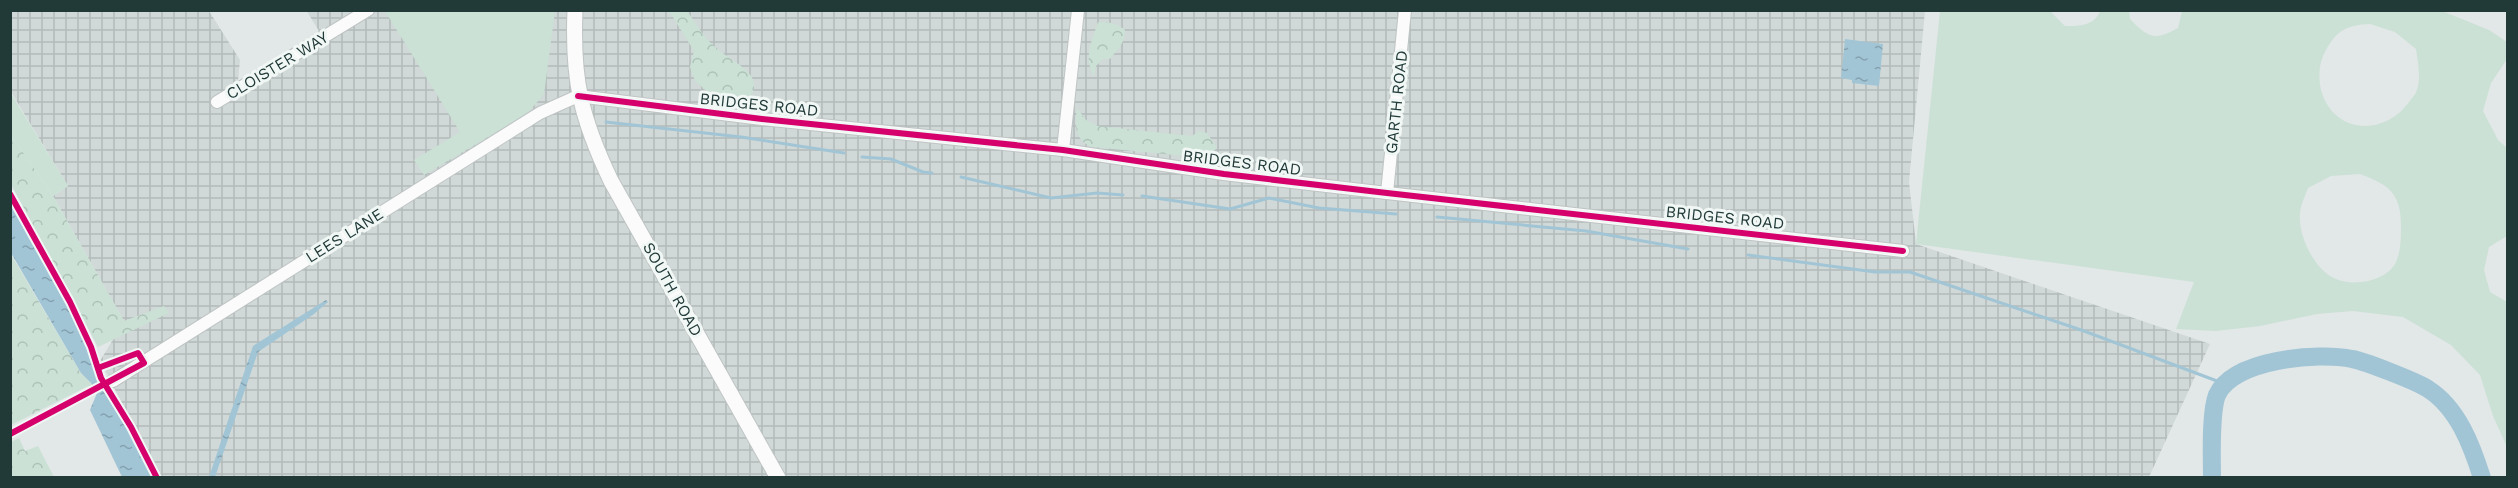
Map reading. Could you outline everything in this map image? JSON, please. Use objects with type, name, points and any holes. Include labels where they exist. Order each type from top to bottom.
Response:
[{"type":"street","name":"CLOISTER WAY","points":[[218,102],[368,10]]},
{"type":"street","points":[[575,10],[573,48],[578,96]]},
{"type":"street","points":[[1063,150],[1078,10]]},
{"type":"street","name":"GARTH ROAD","points":[[1387,193],[1405,10]]},
{"type":"street","name":"BRIDGES ROAD","points":[[578,96],[762,119],[1063,150],[1224,174],[1903,251]]},
{"type":"street","name":"LEES LANE","points":[[113,381],[540,112],[578,96]]},
{"type":"street","name":"SOUTH ROAD","points":[[578,96],[592,140],[611,181],[778,477]]},
{"type":"shaded area","points":[[11,10],[209,11],[240,60],[238,81],[319,31],[306,10],[1925,11],[1909,182],[1916,244],[2210,344],[2149,477],[161,477],[100,361],[124,321],[53,196],[68,186],[11,92]]},
{"type":"green space","points":[[385,11],[555,11],[544,94],[527,114],[424,175],[414,160],[460,132]]},
{"type":"green space","points":[[669,11],[687,11],[709,41],[748,72],[753,79],[754,87],[750,96],[740,106],[720,103],[695,81],[690,67],[694,51]]},
{"type":"green space","points":[[1940,11],[2050,11],[2065,26],[2090,22],[2100,11],[2129,11],[2130,19],[2142,30],[2152,36],[2157,36],[2178,28],[2182,11],[2442,11],[2489,30],[2507,42],[2507,59],[2491,83],[2483,111],[2498,140],[2507,148],[2507,236],[2489,247],[2484,270],[2490,292],[2507,302],[2507,447],[2493,416],[2480,375],[2451,345],[2403,317],[2353,311],[2317,314],[2260,326],[2216,331],[2176,329],[2194,282],[1916,244]],"holes":[[[2370,24],[2395,32],[2416,49],[2419,80],[2416,93],[2399,113],[2386,121],[2360,126],[2336,115],[2327,105],[2321,90],[2320,69],[2326,50],[2339,33],[2349,27]],[[2360,174],[2379,182],[2396,198],[2400,215],[2400,249],[2392,269],[2378,278],[2361,282],[2343,281],[2328,275],[2309,252],[2300,223],[2300,211],[2308,188],[2331,176]]]},
{"type":"green space","points":[[1098,22],[1119,26],[1125,30],[1125,34],[1120,46],[1110,59],[1103,59],[1096,66],[1094,76],[1089,56]]},
{"type":"green space","points":[[10,92],[68,186],[53,196],[11,135]]},
{"type":"green space","points":[[1077,108],[1086,120],[1098,126],[1192,136],[1199,131],[1207,133],[1217,148],[1206,158],[1092,147],[1082,140],[1077,131]]},
{"type":"green space","points":[[11,135],[53,196],[124,321],[164,306],[169,313],[98,347],[11,184]]},
{"type":"green space","points":[[10,253],[81,373],[94,386],[88,386],[11,425]]},
{"type":"green space","points":[[19,438],[25,451],[38,446],[54,477],[13,477],[11,442]]},
{"type":"water","points":[[1845,39],[1883,44],[1879,86],[1852,83],[1852,80],[1841,78]]},
{"type":"water","points":[[11,199],[48,264],[90,346],[104,388],[129,428],[154,477],[122,477],[90,410],[97,393],[81,373],[11,253]]},
{"type":"water","points":[[326,300],[328,302],[314,314],[258,352],[215,477],[209,477],[253,346]]},
{"type":"waterway","points":[[606,122],[741,137],[844,153]]},
{"type":"waterway","points":[[862,157],[891,159],[923,172],[932,173]]},
{"type":"waterway","points":[[961,177],[1051,198],[1097,193],[1123,195]]},
{"type":"waterway","points":[[1142,196],[1230,209],[1269,198],[1319,208],[1396,214]]},
{"type":"waterway","points":[[1437,217],[1586,231],[1688,249]]},
{"type":"waterway","points":[[1748,255],[1875,272],[1910,272],[2084,331],[2225,384]]},
{"type":"waterway","points":[[2212,478],[2213,413],[2217,395],[2226,383],[2240,373],[2258,366],[2278,361],[2319,357],[2352,359],[2403,377],[2439,397],[2456,417],[2474,453],[2482,478]]},
{"type":"cycle path","points":[[578,96],[762,119],[1063,150],[1224,174],[1903,251]]},
{"type":"cycle path","points":[[10,194],[70,302],[91,347],[101,378],[131,427],[157,478]]},
{"type":"cycle path","points":[[10,434],[144,363],[138,353],[98,368]]}]
